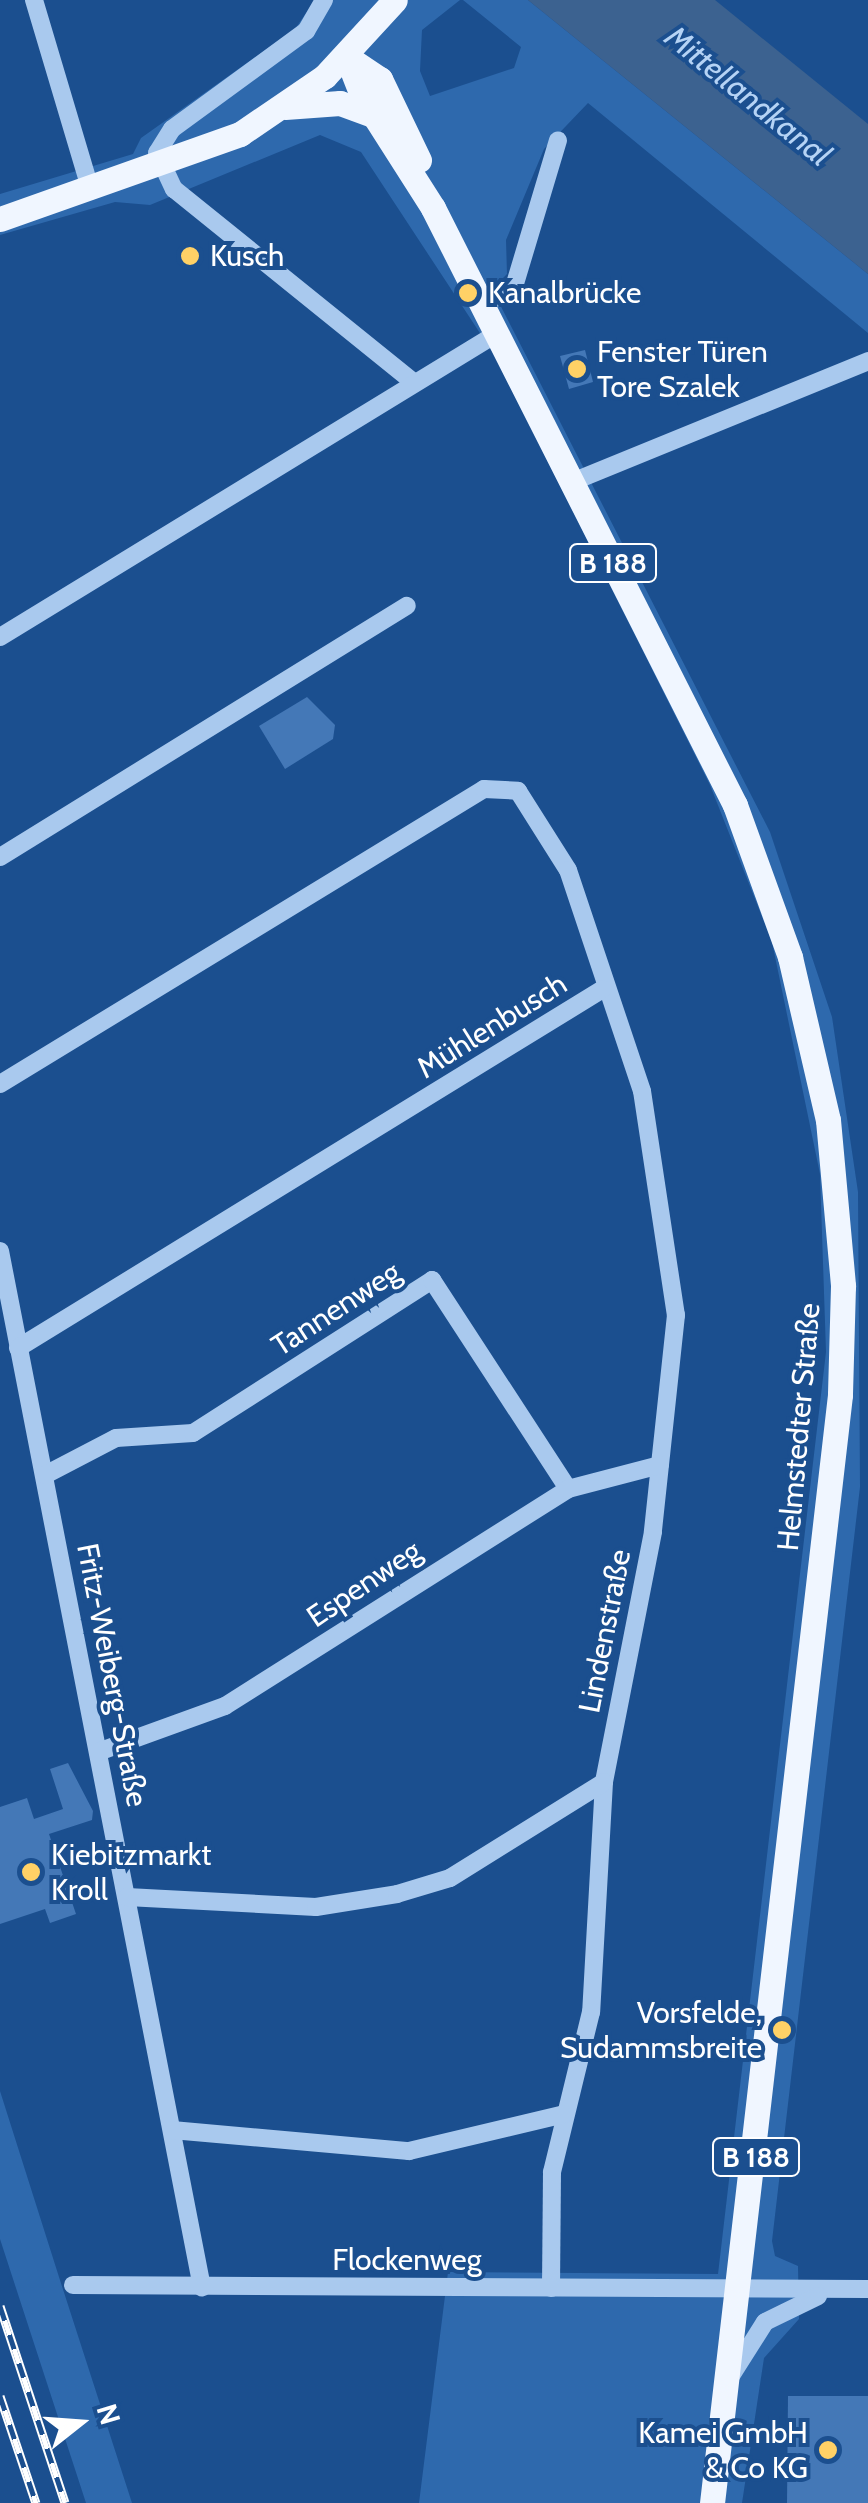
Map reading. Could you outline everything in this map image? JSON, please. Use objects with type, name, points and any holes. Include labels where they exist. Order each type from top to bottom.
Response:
[{"type":"main road","name":"B 188","points":[[347,56],[391,5]]},
{"type":"main road","name":"B 188","points":[[380,80],[391,5]]},
{"type":"main road","points":[[0,218],[162,168],[285,108],[347,56],[380,80]]},
{"type":"main road","name":"Helmstedter Straße","points":[[347,56],[375,116],[434,208]]},
{"type":"main road","name":"Helmstedter Straße","points":[[380,80],[434,208],[752,846],[805,1009],[835,1174],[840,1394],[741,2285],[712,2503]]},
{"type":"main road","points":[[285,108],[340,103],[375,116]]},
{"type":"street","points":[[34,0],[91,191]]},
{"type":"street","points":[[324,0],[306,30],[159,141],[162,168],[174,189],[414,383]]},
{"type":"street","points":[[482,305],[514,287],[558,140]]},
{"type":"street","points":[[0,637],[496,334]]},
{"type":"street","points":[[572,482],[868,361]]},
{"type":"street","points":[[0,858],[407,606]]},
{"type":"street","name":"Mühlenbusch","points":[[0,1084],[490,788],[518,791],[568,870],[604,989],[18,1348]]},
{"type":"street","name":"Lindenstraße","points":[[551,2288],[552,2172],[593,1995],[604,1782],[660,1465],[676,1314],[670,1238],[642,1091],[604,989]]},
{"type":"street","name":"Fritz-Weiberg-Straße","points":[[0,1250],[202,2288]]},
{"type":"street","name":"Tannenweg","points":[[45,1475],[116,1438],[193,1433],[432,1280],[568,1489]]},
{"type":"street","name":"Espenweg","points":[[98,1752],[225,1706],[568,1489],[660,1465]]},
{"type":"street","points":[[127,1898],[316,1907],[397,1894],[450,1878],[604,1782]]},
{"type":"street","points":[[172,2130],[408,2151],[564,2114]]},
{"type":"street","name":"Flockenweg","points":[[74,2285],[741,2285],[868,2290]]},
{"type":"street","points":[[729,2378],[765,2322],[832,2290]]},
{"type":"shaded area","points":[[315,0],[460,0],[422,30],[420,71],[430,96],[514,68],[521,47],[463,0],[528,0],[868,274],[868,333],[588,103],[544,149],[506,240],[507,274],[492,289],[770,832],[832,1017],[858,1192],[860,1487],[772,2241],[775,2256],[798,2266],[799,2319],[764,2358],[742,2503],[419,2503],[448,2272],[718,2274],[826,1352],[820,1174],[772,942],[710,785],[495,356],[361,152],[320,135],[150,205],[115,202],[0,235],[0,194],[133,154],[141,138],[295,29]]},
{"type":"shaded area","points":[[0,2091],[132,2503],[86,2503],[0,2239]]},
{"type":"water","name":"Mittellandkanal","points":[[528,0],[715,0],[868,124],[868,274]]},
{"type":"building","name":"Fenster Türen Tore Szalek","points":[[585,350],[593,382],[569,389],[560,356]]},
{"type":"building","points":[[307,697],[335,725],[333,739],[285,769],[259,726]]},
{"type":"building","name":"Kiebitzmarkt Kroll","points":[[68,1763],[93,1811],[92,1820],[49,1834],[76,1914],[50,1923],[45,1909],[0,1924],[0,1807],[27,1798],[34,1819],[63,1809],[50,1769]]},
{"type":"building","name":"Kamei GmbH & Co KG","points":[[788,2396],[868,2396],[868,2503],[787,2503]]},
{"type":"railway","points":[[0,2306],[65,2503]]},
{"type":"railway","points":[[0,2396],[36,2503]]},
{"type":"place","name":"Kusch","points":[[190,256]]},
{"type":"place","name":"Kanalbrücke","points":[[468,293]]},
{"type":"place","name":"Fenster Türen Tore Szalek","points":[[577,369]]},
{"type":"place","name":"Kiebitzmarkt Kroll","points":[[31,1872]]},
{"type":"place","name":"Vorsfelde, Sudammsbreite","points":[[782,2030]]},
{"type":"place","name":"Kamei GmbH & Co KG","points":[[828,2450]]}]
